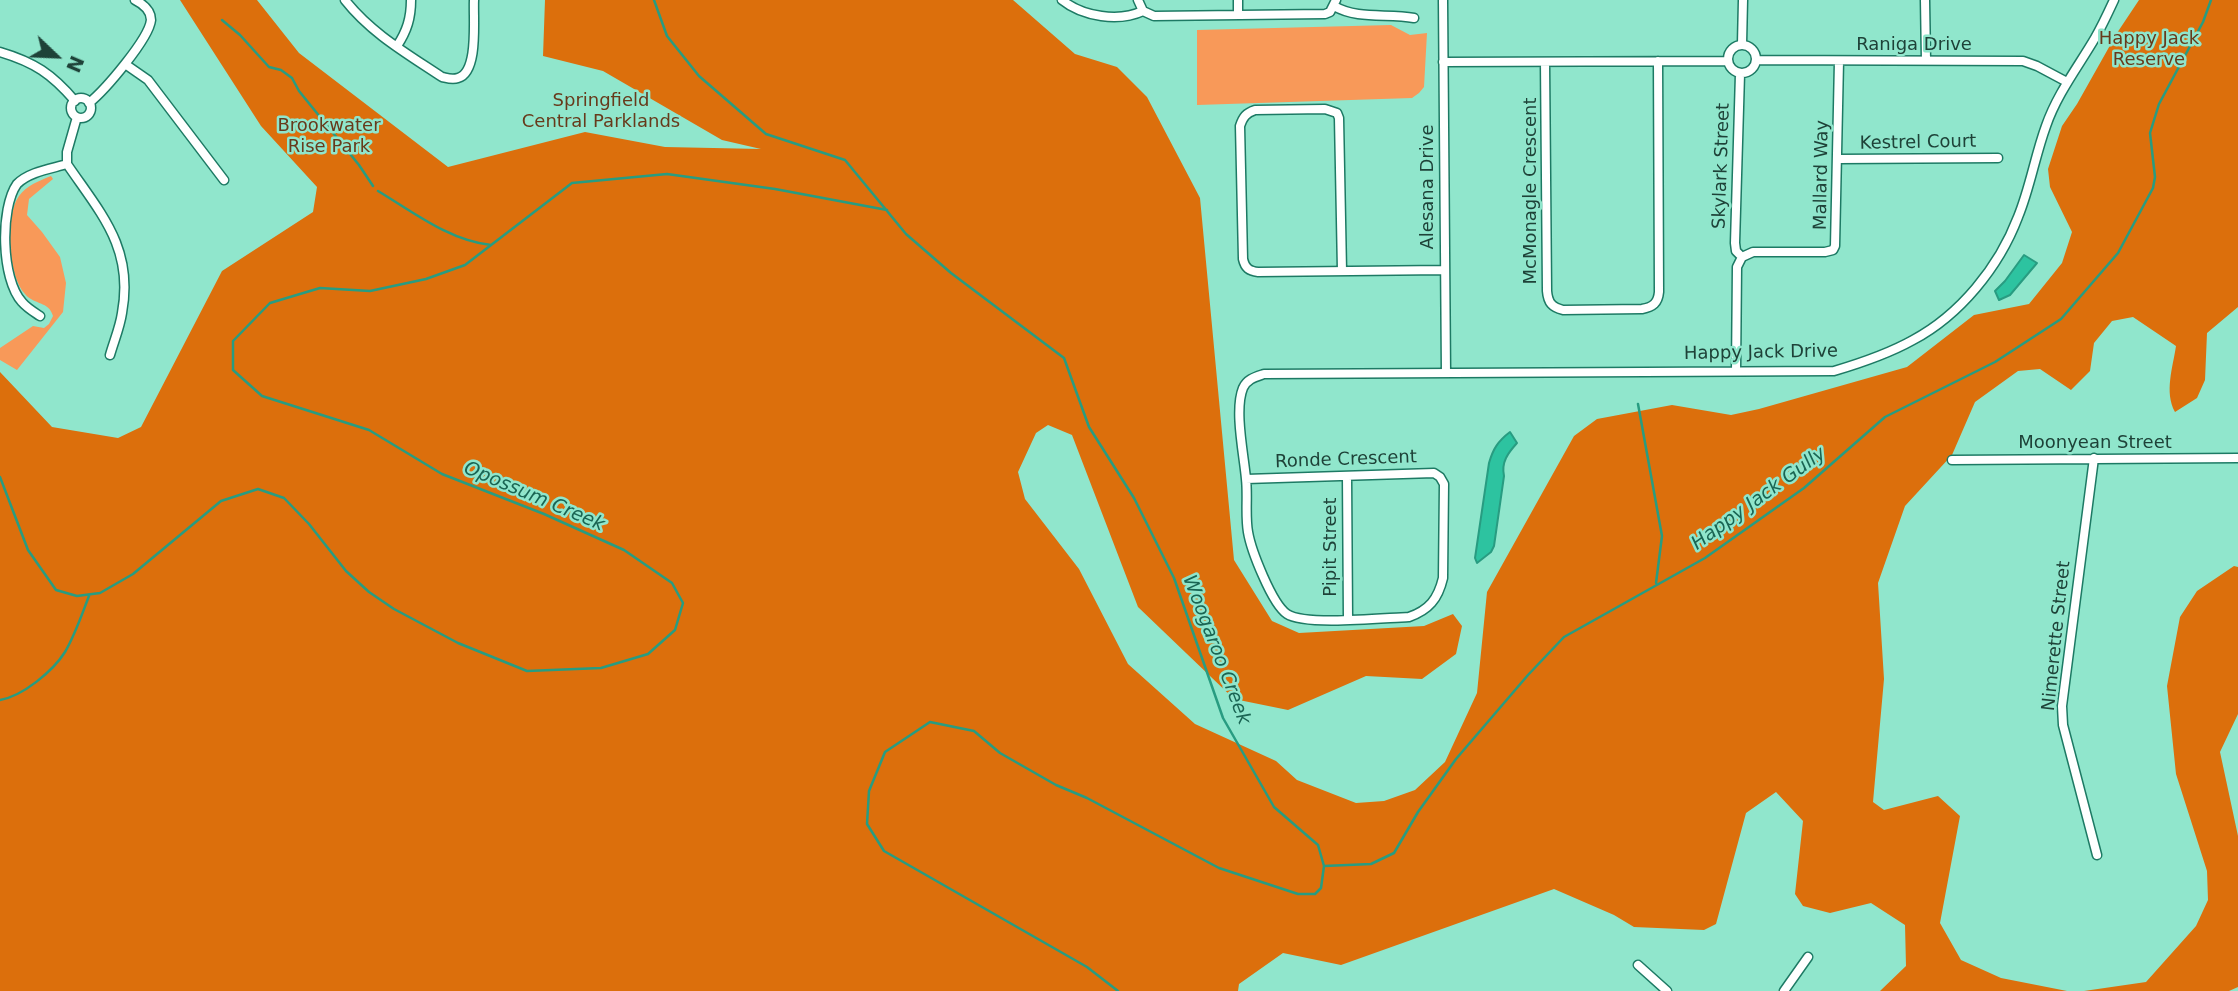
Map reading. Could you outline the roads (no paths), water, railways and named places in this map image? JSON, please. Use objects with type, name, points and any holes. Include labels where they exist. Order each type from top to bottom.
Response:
[{"type":"street","points":[[89,103],[107,88],[148,29],[151,21],[147,8],[135,0]]},
{"type":"street","points":[[345,0],[361,20],[442,76],[452,79],[461,78],[470,69],[473,55],[474,0]]},
{"type":"street","points":[[397,46],[406,33],[410,20],[411,0]]},
{"type":"street","points":[[1062,0],[1084,13],[1104,16],[1133,16],[1143,11]]},
{"type":"street","points":[[1138,0],[1143,11],[1154,16],[1325,14],[1330,12],[1335,3],[1352,15],[1398,15],[1414,18]]},
{"type":"street","points":[[1238,0],[1238,15]]},
{"type":"street","name":"Alesana Drive","points":[[1443,0],[1446,373]]},
{"type":"street","points":[[1742,44],[1743,0]]},
{"type":"street","points":[[1925,0],[1926,60]]},
{"type":"street","name":"Happy Jack Drive","points":[[1246,383],[1252,377],[1264,374],[1834,371],[1866,362],[1915,340],[1961,303],[1982,279],[2006,244],[2018,217],[2046,126],[2067,82],[2114,0]]},
{"type":"street","points":[[1742,44],[1754,51],[1757,60],[1754,69],[1745,74],[1732,69],[1728,61],[1733,48],[1742,44]]},
{"type":"street","points":[[0,52],[40,67],[59,82],[75,101]]},
{"type":"street","name":"Raniga Drive","points":[[1757,60],[2023,61],[2067,82]]},
{"type":"street","name":"McMonagle Crescent","points":[[1545,62],[1547,291],[1549,302],[1563,310],[1648,308],[1656,302],[1658,61]]},
{"type":"street","points":[[1443,62],[1728,61]]},
{"type":"street","name":"Mallard Way","points":[[1742,257],[1754,252],[1833,250],[1836,241],[1839,61]]},
{"type":"street","points":[[125,64],[148,79],[225,180]]},
{"type":"street","name":"Skylark Street","points":[[1740,74],[1735,243],[1736,251],[1742,257]]},
{"type":"street","points":[[84,99],[89,103],[89,114],[83,118],[77,117],[72,110],[75,101],[84,99]]},
{"type":"street","points":[[1342,271],[1339,118],[1331,110],[1325,109],[1249,112],[1240,126],[1244,265],[1248,269],[1258,272],[1444,270]]},
{"type":"street","points":[[77,117],[67,152],[67,164],[110,227],[123,264],[125,284],[122,314],[110,355]]},
{"type":"street","name":"Kestrel Court","points":[[1838,159],[1998,158]]},
{"type":"street","points":[[40,316],[22,302],[13,286],[5,262],[4,212],[14,186],[24,177],[67,164]]},
{"type":"street","points":[[1736,370],[1737,268],[1742,257]]},
{"type":"street","name":"Ronde Crescent","points":[[1246,383],[1242,390],[1241,447],[1246,479],[1248,533],[1269,590],[1280,608],[1287,614],[1307,620],[1348,619],[1409,617],[1421,613],[1434,603],[1443,578],[1444,484],[1434,473],[1246,479]]},
{"type":"street","name":"Nimerette Street","points":[[2094,458],[2062,706],[2063,725],[2097,855]]},
{"type":"street","name":"Moonyean Street","points":[[1952,460],[2238,458]]},
{"type":"street","name":"Pipit Street","points":[[1346,476],[1348,619]]},
{"type":"street","points":[[1784,991],[1808,957]]},
{"type":"street","points":[[1638,965],[1667,991]]},
{"type":"waterway","name":"Woogaroo Creek","points":[[654,0],[667,36],[699,76],[766,134],[845,160],[906,234],[951,273],[1064,358],[1089,427],[1134,498],[1174,578],[1223,718],[1274,807],[1318,845],[1324,866],[1321,888],[1315,894],[1298,894],[1219,868],[1087,798],[1056,785],[1000,753],[974,731],[930,722],[885,752],[869,791],[867,824],[884,851],[1087,967],[1118,991]]},
{"type":"waterway","name":"Happy Jack Gully","points":[[1324,866],[1371,864],[1394,853],[1418,812],[1456,759],[1564,637],[1705,558],[1804,488],[1885,417],[1995,362],[2061,319],[2118,253],[2153,188],[2155,177],[2150,133],[2159,104],[2203,22],[2211,0]]},
{"type":"waterway","points":[[222,20],[240,35],[269,67],[281,70],[292,78],[299,91],[373,186]]},
{"type":"waterway","name":"Opossum Creek","points":[[0,477],[28,550],[56,590],[77,596],[100,593],[133,574],[221,501],[258,489],[284,498],[309,524],[346,571],[369,592],[394,609],[458,643],[527,671],[601,668],[648,654],[675,630],[683,603],[672,583],[624,550],[544,514],[442,474],[369,430],[262,396],[233,370],[233,341],[270,303],[320,288],[370,291],[426,279],[465,265],[572,183],[667,174],[775,189],[887,210]]},
{"type":"waterway","points":[[378,191],[446,232],[491,245]]},
{"type":"waterway","points":[[1638,404],[1662,536],[1656,583]]},
{"type":"waterway","points":[[0,700],[28,688],[60,659],[72,639],[89,596]]},
{"type":"park label","name":"Happy Jack Reserve","points":[[2149,49]]},
{"type":"park label","name":"Springfield Central Parklands","points":[[601,111]]},
{"type":"park label","name":"Brookwater Rise Park","points":[[329,136]]}]
